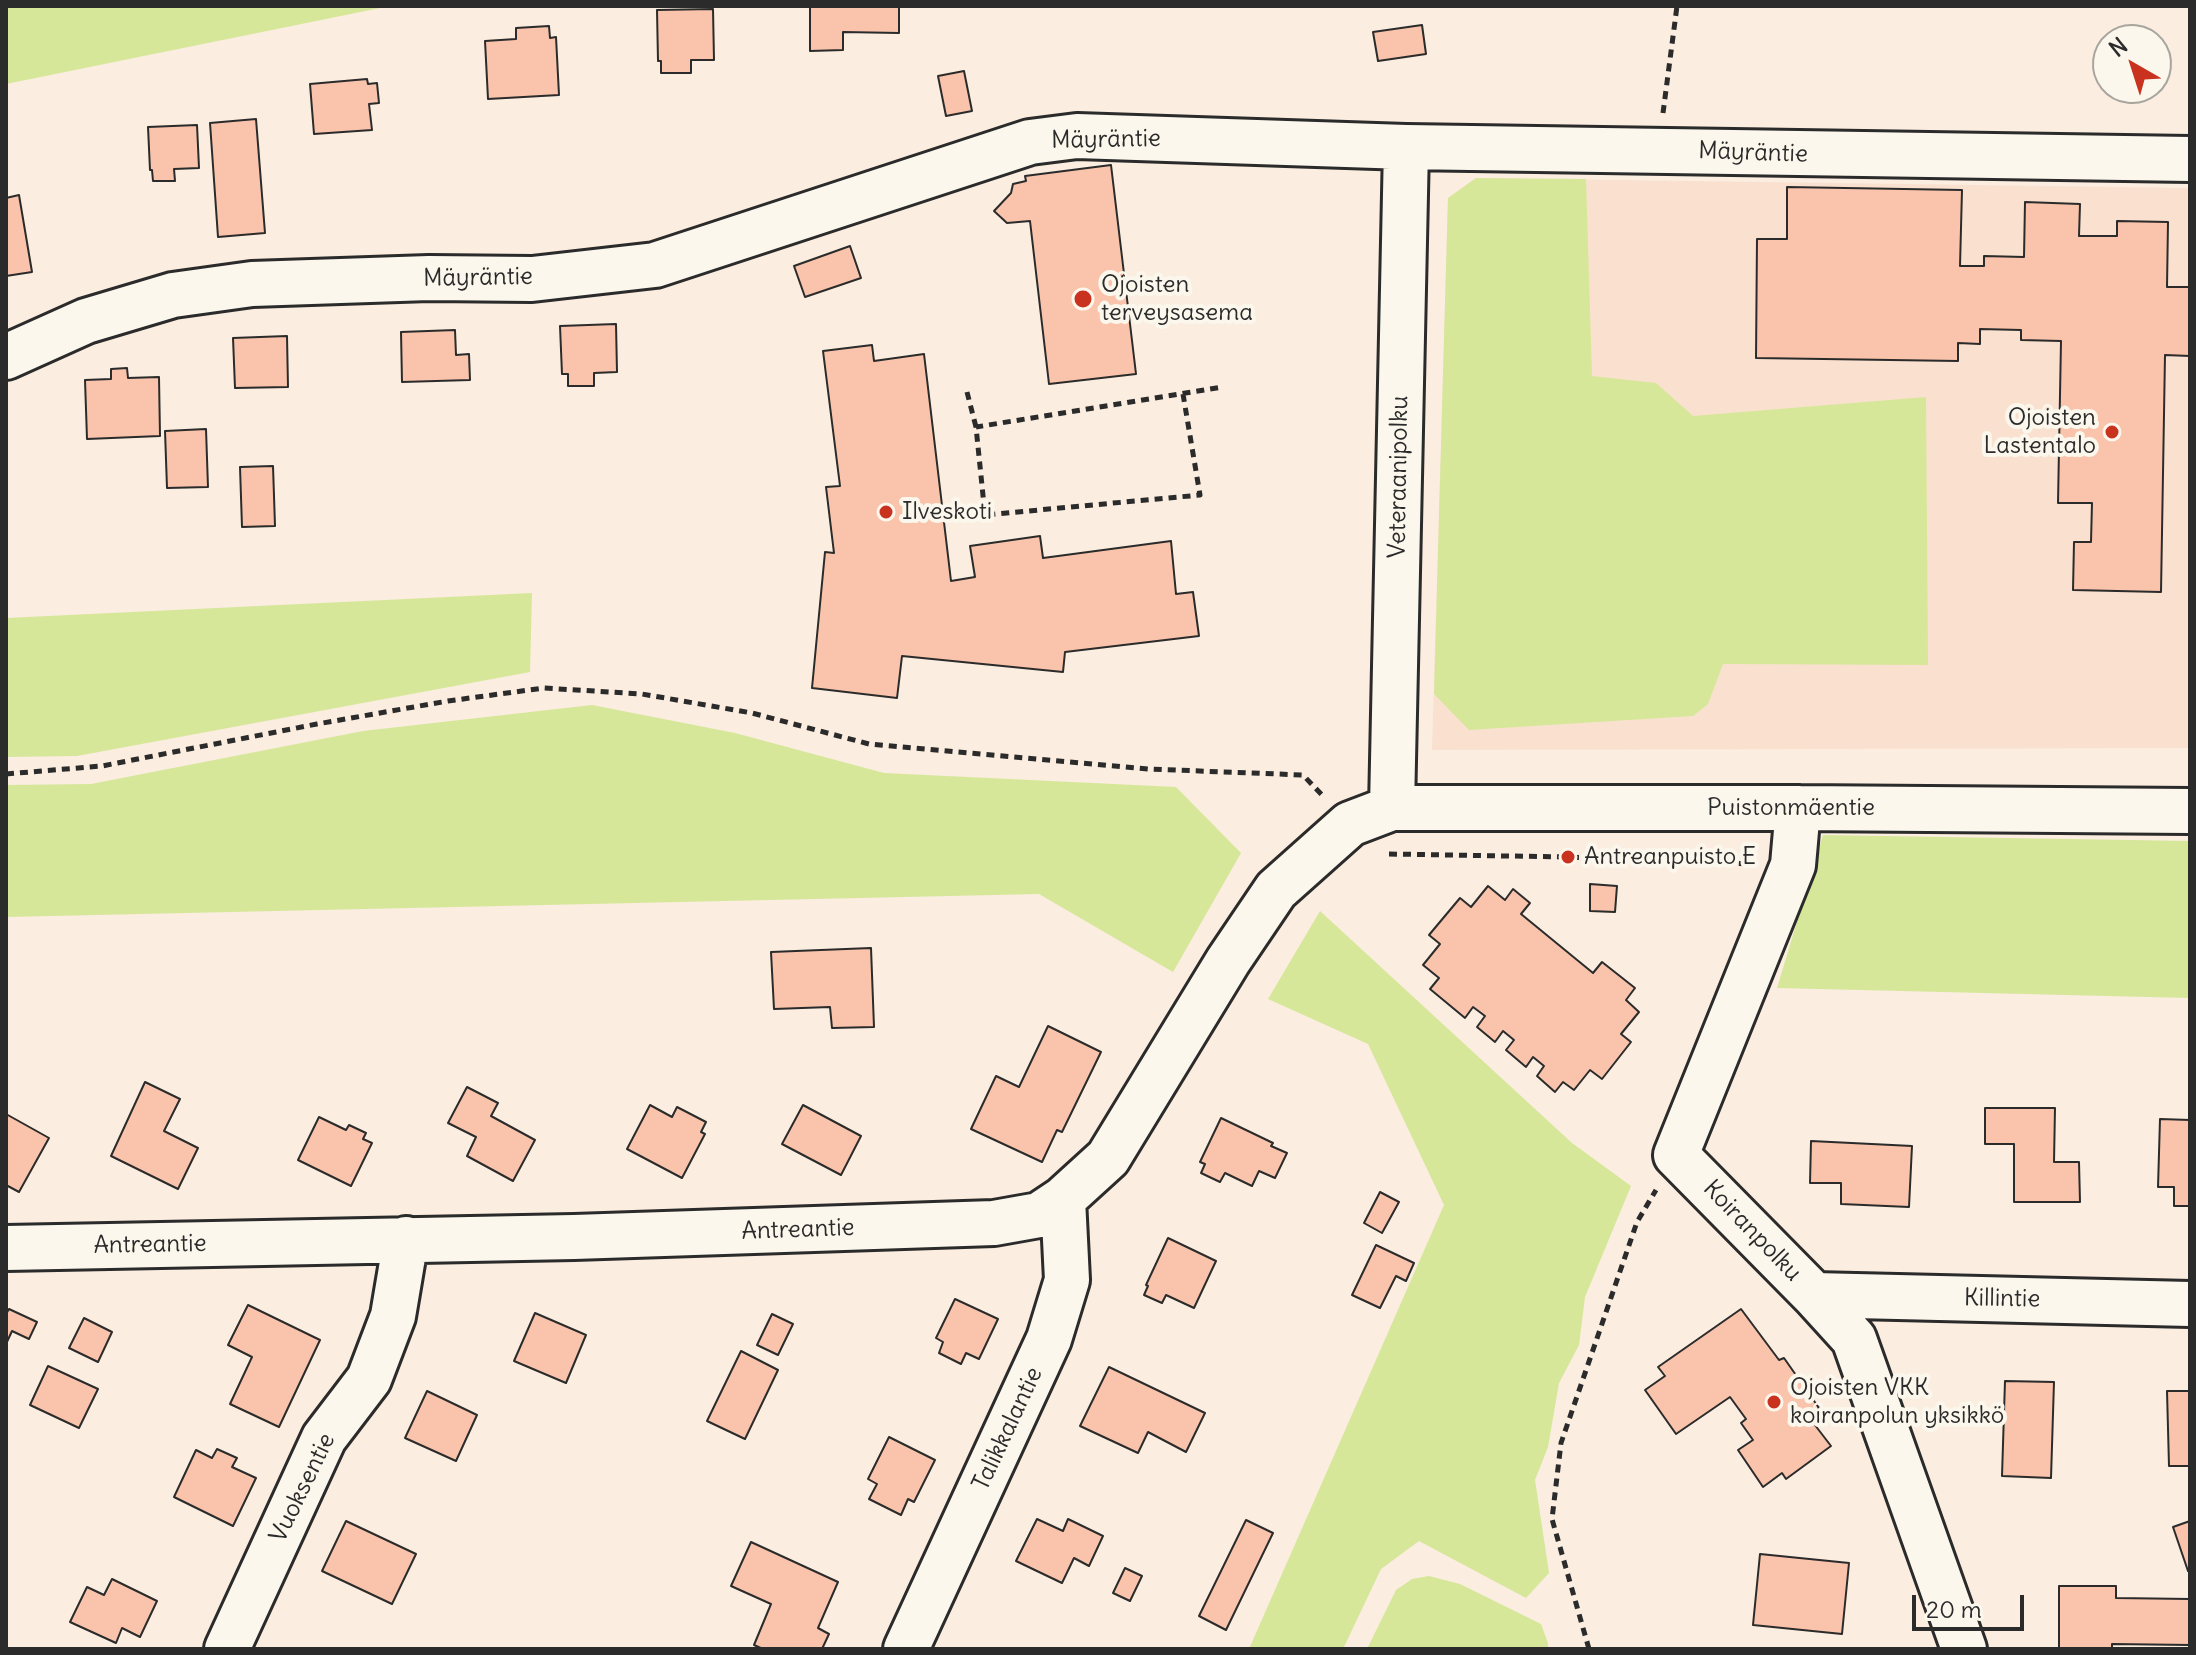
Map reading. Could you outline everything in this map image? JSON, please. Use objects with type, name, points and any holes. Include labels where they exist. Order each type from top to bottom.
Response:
[{"type":"street","name":"Mäyräntie","points":[[6,357],[86,321],[173,295],[252,284],[429,278],[532,279],[655,265],[1030,142],[1077,136],[1406,147],[2190,159]]},
{"type":"street","name":"Veteraanipolku","points":[[1392,808],[1406,147]]},
{"type":"street","name":"Puistonmäentie","points":[[1392,808],[2190,811]]},
{"type":"street","name":"Antreantie","points":[[6,1248],[574,1237],[994,1223],[1039,1215],[1063,1199],[1108,1158],[1228,961],[1276,890],[1350,824],[1392,808]]},
{"type":"street","points":[[1676,1155],[1793,865],[1798,808]]},
{"type":"street","name":"Koiranpolku","points":[[1676,1155],[1854,1339],[1964,1649]]},
{"type":"street","name":"Talikkalantie","points":[[906,1649],[1049,1339],[1067,1280],[1063,1199]]},
{"type":"street","name":"Vuoksentie","points":[[227,1649],[324,1438],[369,1379],[393,1316],[406,1239]]},
{"type":"street","name":"Killintie","points":[[1814,1295],[2190,1304]]},
{"type":"path","points":[[1658,150],[1677,6]]},
{"type":"path","points":[[976,427],[1223,387]]},
{"type":"path","points":[[967,392],[976,427],[985,515],[1200,495],[1183,394]]},
{"type":"path","points":[[6,774],[102,766],[346,719],[544,688],[658,697],[752,713],[869,744],[1148,769],[1303,775]]},
{"type":"path","points":[[1589,1649],[1552,1519],[1561,1443],[1637,1222],[1676,1155]]},
{"type":"shaded area","points":[[1476,178],[2190,188],[2190,748],[1432,750],[1448,198]]},
{"type":"green space","points":[[6,6],[390,6],[6,84]]},
{"type":"green space","points":[[1476,178],[1586,179],[1592,376],[1656,383],[1693,416],[1926,397],[1928,665],[1723,664],[1708,704],[1693,716],[1469,730],[1434,694],[1448,198]]},
{"type":"green space","points":[[532,593],[530,672],[77,756],[6,757],[6,618]]},
{"type":"green space","points":[[592,705],[735,733],[884,773],[1176,787],[1241,853],[1173,972],[1039,894],[6,917],[6,785],[91,784],[363,731]]},
{"type":"green space","points":[[1823,835],[2190,841],[2190,998],[1777,988]]},
{"type":"green space","points":[[1320,911],[1572,1143],[1631,1186],[1585,1297],[1579,1345],[1559,1383],[1548,1447],[1535,1480],[1549,1573],[1526,1598],[1419,1541],[1381,1569],[1343,1649],[1249,1649],[1444,1205],[1368,1044],[1268,999]]},
{"type":"green space","points":[[1429,1576],[1460,1584],[1541,1624],[1548,1649],[1367,1649],[1396,1590],[1412,1579]]},
{"type":"building","points":[[810,6],[899,6],[899,33],[843,32],[843,50],[810,51]]},
{"type":"building","points":[[713,9],[714,60],[691,60],[691,73],[661,73],[657,10]]},
{"type":"building","points":[[1422,25],[1426,54],[1378,61],[1373,32]]},
{"type":"building","points":[[549,26],[550,38],[556,37],[559,95],[488,99],[485,41],[516,39],[516,28]]},
{"type":"building","points":[[964,71],[972,111],[946,116],[938,76]]},
{"type":"building","points":[[367,79],[368,84],[377,83],[379,103],[369,104],[372,130],[314,134],[310,84]]},
{"type":"building","points":[[256,119],[265,233],[218,237],[210,123]]},
{"type":"building","points":[[197,125],[199,168],[174,169],[175,181],[153,181],[148,127]]},
{"type":"building","name":"Ojoisten terveysasema","points":[[1111,165],[1136,374],[1049,384],[1030,221],[1007,223],[994,211],[1011,193],[1013,184],[1026,181],[1025,176]]},
{"type":"building","name":"Ojoisten Lastentalo","points":[[1787,187],[1962,190],[1960,266],[1984,266],[1984,256],[2024,257],[2025,202],[2080,204],[2079,236],[2117,236],[2117,221],[2168,222],[2167,287],[2190,287],[2190,356],[2165,355],[2161,592],[2073,590],[2074,542],[2091,542],[2092,503],[2058,503],[2061,341],[2021,340],[2021,330],[1980,329],[1980,344],[1958,343],[1958,361],[1756,358],[1757,239],[1787,239]]},
{"type":"building","points":[[19,195],[32,272],[6,276],[6,198]]},
{"type":"building","points":[[850,246],[861,278],[805,297],[794,266]]},
{"type":"building","points":[[616,324],[617,372],[594,373],[594,386],[568,386],[568,374],[562,374],[560,326]]},
{"type":"building","points":[[455,330],[456,355],[469,354],[470,380],[402,382],[401,332]]},
{"type":"building","points":[[287,336],[288,387],[235,388],[233,338]]},
{"type":"building","name":"Ilveskoti","points":[[872,345],[874,361],[924,354],[951,581],[975,577],[970,546],[1040,536],[1043,558],[1171,541],[1176,594],[1193,592],[1199,636],[1065,652],[1063,672],[902,656],[897,698],[812,688],[825,552],[834,553],[826,487],[840,486],[823,351]]},
{"type":"building","points":[[127,368],[128,378],[159,377],[160,436],[87,439],[85,380],[111,379],[111,369]]},
{"type":"building","points":[[206,429],[208,487],[167,488],[165,431]]},
{"type":"building","points":[[273,466],[275,526],[242,527],[240,467]]},
{"type":"building","points":[[1590,884],[1617,886],[1615,912],[1590,911]]},
{"type":"building","points":[[1488,886],[1505,900],[1513,889],[1530,903],[1521,914],[1593,973],[1602,962],[1635,988],[1626,1000],[1639,1012],[1621,1034],[1631,1042],[1602,1079],[1590,1070],[1574,1090],[1563,1082],[1555,1092],[1537,1076],[1544,1066],[1533,1057],[1526,1067],[1506,1050],[1514,1040],[1503,1031],[1495,1042],[1477,1027],[1485,1016],[1473,1007],[1465,1018],[1430,989],[1439,978],[1423,965],[1440,944],[1429,935],[1460,898],[1471,907]]},
{"type":"building","points":[[871,948],[874,1027],[832,1028],[830,1007],[774,1009],[771,952]]},
{"type":"building","points":[[1048,1026],[1101,1052],[1062,1132],[1057,1130],[1042,1162],[971,1129],[996,1076],[1019,1087]]},
{"type":"building","points":[[145,1082],[180,1099],[164,1131],[198,1148],[178,1189],[111,1156]]},
{"type":"building","points":[[467,1087],[498,1103],[491,1116],[535,1140],[513,1181],[467,1156],[476,1137],[448,1123]]},
{"type":"building","points":[[650,1105],[672,1117],[677,1107],[706,1122],[701,1132],[705,1134],[682,1178],[627,1149]]},
{"type":"building","points":[[803,1105],[861,1136],[841,1175],[782,1144]]},
{"type":"building","points":[[1985,1108],[2055,1108],[2054,1162],[2079,1162],[2080,1202],[2014,1202],[2014,1144],[1985,1144]]},
{"type":"building","points":[[6,1114],[49,1138],[19,1192],[6,1185]]},
{"type":"building","points":[[319,1117],[346,1130],[349,1125],[366,1133],[363,1139],[372,1143],[351,1186],[298,1160]]},
{"type":"building","points":[[1221,1118],[1287,1153],[1275,1178],[1259,1171],[1252,1186],[1225,1173],[1220,1182],[1201,1173],[1205,1164],[1200,1162]]},
{"type":"building","points":[[2160,1119],[2190,1120],[2190,1206],[2174,1206],[2174,1187],[2158,1187]]},
{"type":"building","points":[[1811,1141],[1912,1146],[1909,1207],[1841,1204],[1841,1183],[1810,1183]]},
{"type":"building","points":[[1380,1192],[1399,1202],[1382,1233],[1364,1223]]},
{"type":"building","points":[[1168,1238],[1216,1261],[1194,1308],[1166,1295],[1162,1303],[1144,1295]]},
{"type":"building","points":[[1376,1245],[1414,1263],[1406,1281],[1396,1276],[1380,1308],[1352,1295]]},
{"type":"building","points":[[955,1299],[998,1319],[979,1359],[966,1353],[961,1364],[939,1353],[943,1342],[936,1338]]},
{"type":"building","points":[[248,1305],[320,1340],[279,1427],[230,1404],[252,1357],[228,1345]]},
{"type":"building","points":[[9,1309],[37,1322],[29,1339],[12,1331],[6,1344],[6,1314]]},
{"type":"building","name":"Ojoisten VKK koiranpolun yksikkö","points":[[1741,1309],[1779,1360],[1784,1358],[1819,1408],[1808,1416],[1831,1446],[1786,1479],[1782,1473],[1763,1487],[1738,1450],[1753,1440],[1741,1423],[1746,1419],[1730,1397],[1676,1434],[1645,1390],[1665,1376],[1658,1367]]},
{"type":"building","points":[[535,1313],[586,1335],[566,1383],[514,1361]]},
{"type":"building","points":[[772,1314],[793,1324],[778,1355],[757,1345]]},
{"type":"building","points":[[84,1318],[112,1332],[98,1362],[69,1348]]},
{"type":"building","points":[[741,1351],[778,1370],[745,1439],[707,1421]]},
{"type":"building","points":[[48,1366],[98,1389],[79,1428],[30,1405]]},
{"type":"building","points":[[1109,1367],[1205,1413],[1186,1452],[1148,1432],[1138,1453],[1080,1426]]},
{"type":"building","points":[[2005,1381],[2054,1382],[2051,1478],[2002,1476]]},
{"type":"building","points":[[427,1391],[477,1415],[456,1461],[405,1438]]},
{"type":"building","points":[[2167,1391],[2190,1391],[2190,1466],[2169,1466]]},
{"type":"building","points":[[889,1437],[935,1460],[914,1502],[908,1499],[901,1515],[869,1499],[877,1484],[868,1479]]},
{"type":"building","points":[[217,1449],[237,1458],[232,1467],[256,1478],[233,1526],[174,1497],[196,1450],[212,1458]]},
{"type":"building","points":[[1037,1519],[1063,1531],[1068,1519],[1103,1536],[1089,1566],[1074,1558],[1062,1583],[1016,1561]]},
{"type":"building","points":[[1246,1520],[1273,1533],[1226,1630],[1199,1616]]},
{"type":"building","points":[[346,1521],[416,1554],[392,1604],[322,1571]]},
{"type":"building","points":[[2190,1521],[2190,1570],[2188,1571],[2173,1527]]},
{"type":"building","points":[[751,1542],[838,1582],[818,1628],[829,1634],[822,1649],[763,1649],[754,1645],[771,1604],[731,1586]]},
{"type":"building","points":[[1760,1554],[1849,1563],[1842,1634],[1753,1625]]},
{"type":"building","points":[[1125,1568],[1142,1576],[1130,1601],[1113,1593]]},
{"type":"building","points":[[112,1579],[157,1601],[140,1637],[122,1628],[116,1643],[70,1622],[87,1587],[104,1595]]},
{"type":"building","points":[[2059,1586],[2116,1586],[2116,1598],[2190,1599],[2190,1645],[2112,1644],[2112,1649],[2059,1649]]},
{"type":"place","name":"Ojoisten terveysasema","points":[[1083,299]]},
{"type":"place","name":"Ojoisten Lastentalo","points":[[2112,432]]},
{"type":"place","name":"Ilveskoti","points":[[886,512]]},
{"type":"place","name":"Antreanpuisto E","points":[[1568,857]]},
{"type":"place","name":"Ojoisten VKK koiranpolun yksikkö","points":[[1774,1402]]}]
